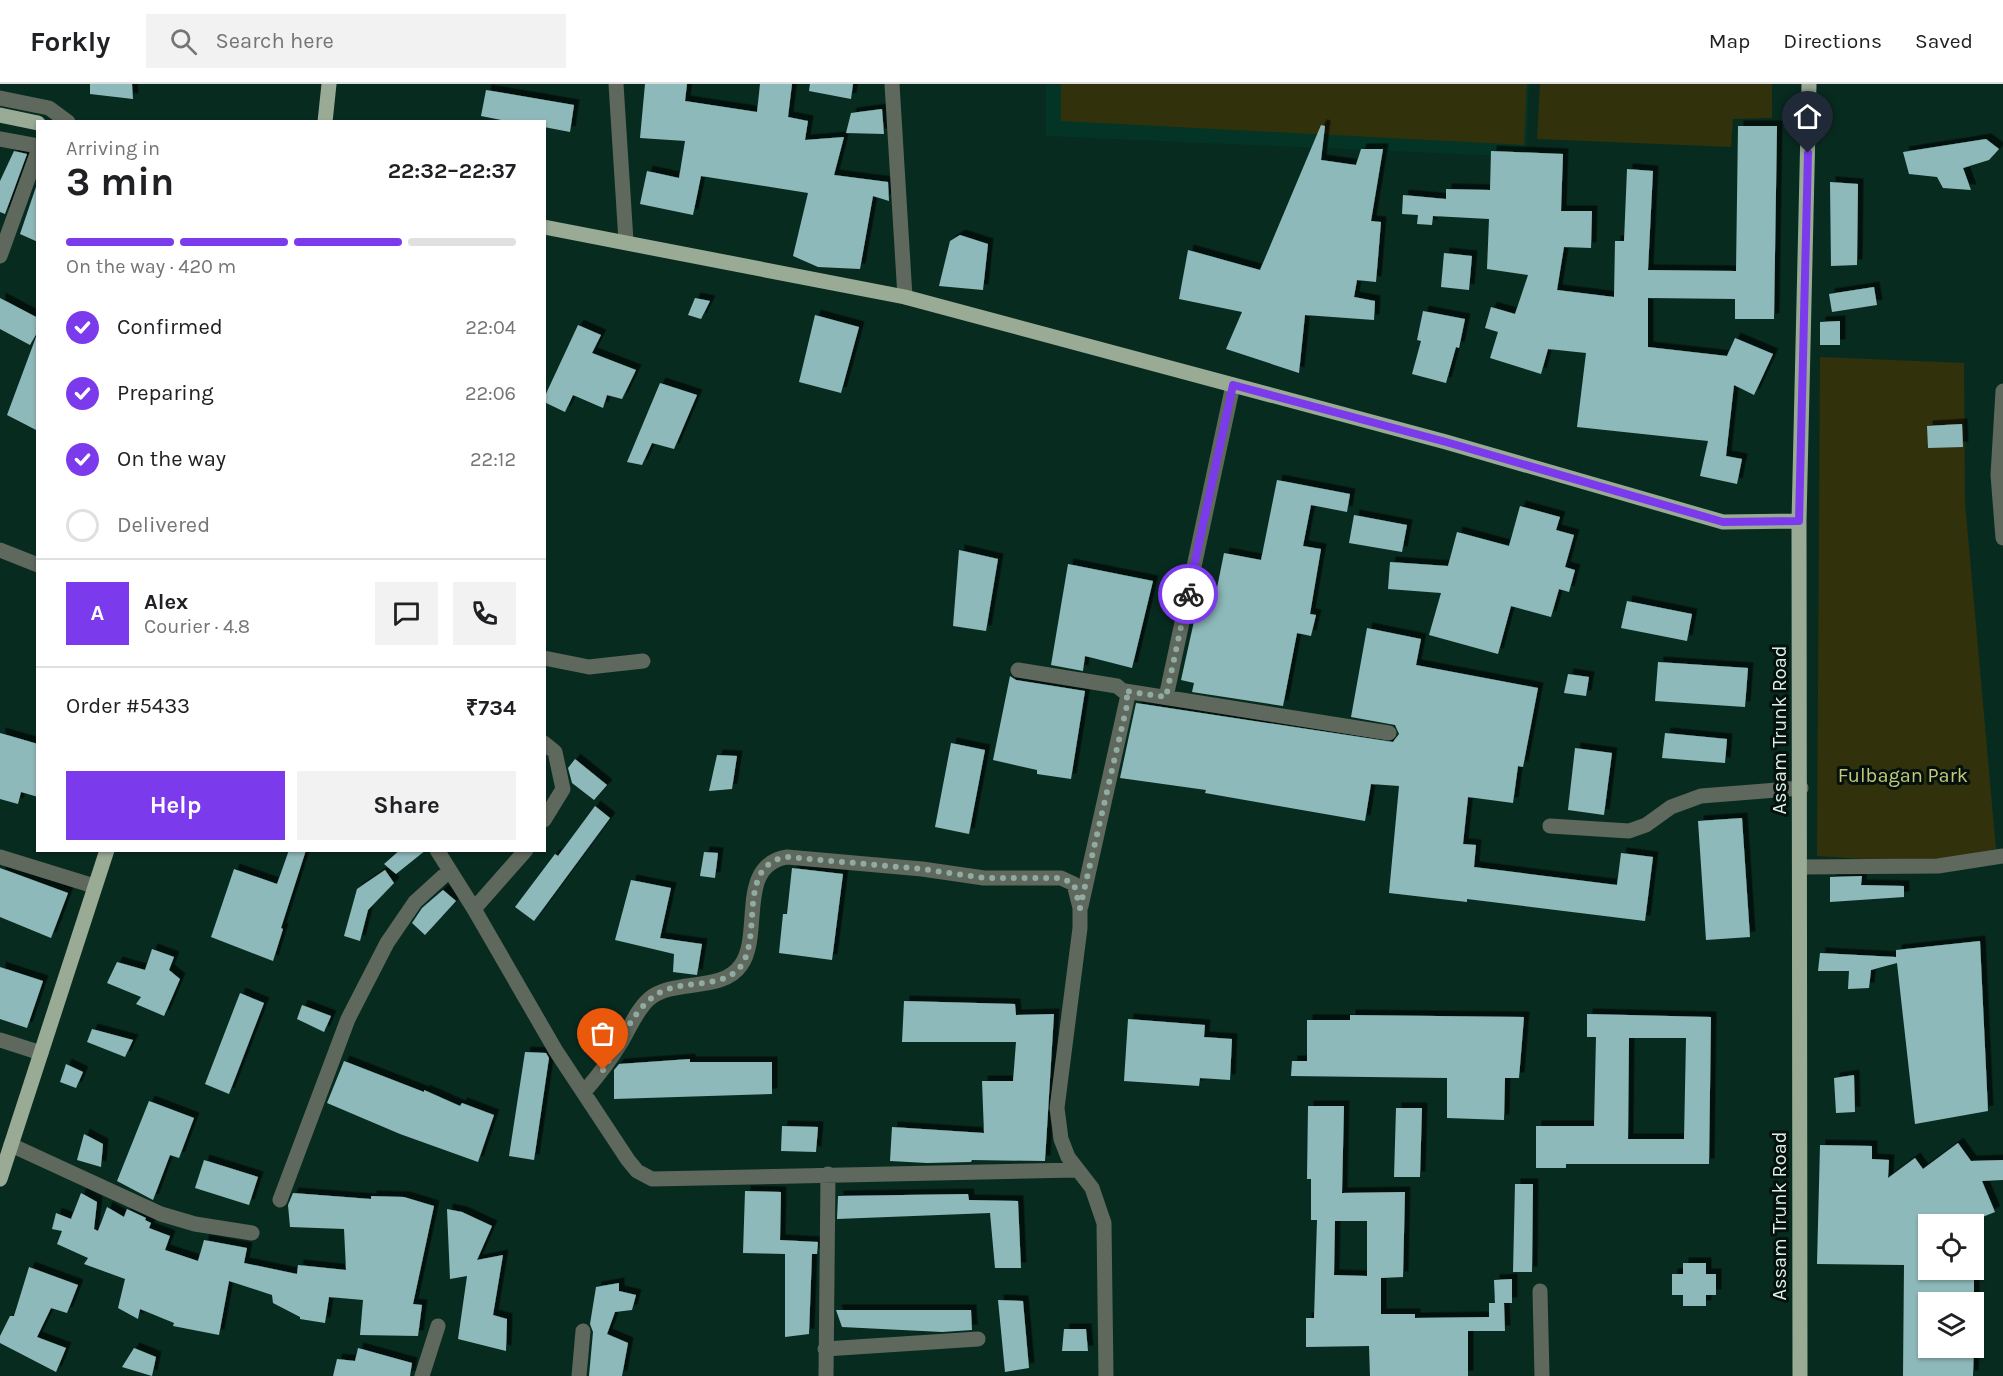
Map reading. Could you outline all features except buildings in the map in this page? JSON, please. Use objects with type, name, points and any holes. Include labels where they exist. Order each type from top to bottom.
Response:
[{"type":"main road","points":[[325,120],[329,84]]},
{"type":"main road","name":"Assam Trunk Road","points":[[1800,1376],[1799,521],[1809,84]]},
{"type":"main road","points":[[0,115],[36,123]]},
{"type":"main road","points":[[546,227],[626,241],[905,297],[1446,442],[1723,522],[1799,521]]},
{"type":"main road","points":[[0,1179],[106,852]]},
{"type":"street","points":[[616,84],[626,241]]},
{"type":"street","points":[[892,84],[905,297]]},
{"type":"street","points":[[0,98],[49,108],[65,120]]},
{"type":"street","points":[[0,139],[36,146]]},
{"type":"street","points":[[0,256],[36,157]]},
{"type":"street","points":[[1166,697],[1233,385]]},
{"type":"street","points":[[2003,391],[1998,475],[2003,538]]},
{"type":"street","points":[[0,550],[36,564]]},
{"type":"street","points":[[546,657],[589,667],[643,661]]},
{"type":"street","points":[[1018,670],[1117,686],[1125,691],[1389,733]]},
{"type":"street","points":[[1106,1376],[1104,1223],[1092,1188],[1077,1170],[1061,1139],[1057,1108],[1080,908],[1128,701],[1125,691]]},
{"type":"street","points":[[546,745],[555,752],[563,789],[546,817]]},
{"type":"street","points":[[1550,826],[1629,831],[1646,825],[1671,807],[1701,796],[1801,789]]},
{"type":"street","points":[[438,852],[573,1076],[628,1160],[637,1171],[652,1179],[1077,1170]]},
{"type":"street","points":[[474,909],[524,852]]},
{"type":"street","points":[[0,856],[94,886]]},
{"type":"street","points":[[1801,867],[1938,866],[2003,856]]},
{"type":"street","points":[[584,1092],[603,1070],[649,999],[662,991],[713,981],[736,972],[748,954],[758,879],[764,866],[776,859],[787,857],[922,869],[984,878],[1061,878],[1074,884],[1080,908]]},
{"type":"street","points":[[280,1200],[334,1053],[387,943],[415,902],[449,871]]},
{"type":"street","points":[[0,1040],[41,1053]]},
{"type":"street","points":[[11,1145],[161,1214],[195,1224],[252,1233]]},
{"type":"street","points":[[826,1376],[828,1174]]},
{"type":"street","points":[[1540,1291],[1542,1376]]},
{"type":"street","points":[[423,1376],[438,1326]]},
{"type":"street","points":[[579,1376],[583,1331]]},
{"type":"street","points":[[825,1349],[978,1339]]},
{"type":"shaded area","points":[[1046,84],[1529,84],[1526,157],[1046,136]]},
{"type":"green space","points":[[1061,84],[1527,84],[1524,145],[1061,121]]},
{"type":"green space","points":[[1540,84],[1772,84],[1772,118],[1733,119],[1731,147],[1537,139]]},
{"type":"green space","name":"Fulbagan Park","points":[[1820,357],[1964,363],[1965,502],[1996,849],[1926,863],[1817,856]]},
{"type":"way so far","points":[[603,1070],[633,1020],[649,999],[662,991],[728,976],[736,972],[743,964],[748,954],[758,879],[764,866],[776,859],[787,857],[922,869],[984,878],[1041,876],[1061,878],[1074,884],[1080,908],[1128,701],[1125,691],[1166,697],[1188,594]]},
{"type":"route","points":[[1188,594],[1233,385],[1446,442],[1723,522],[1799,521],[1808,153]]}]
